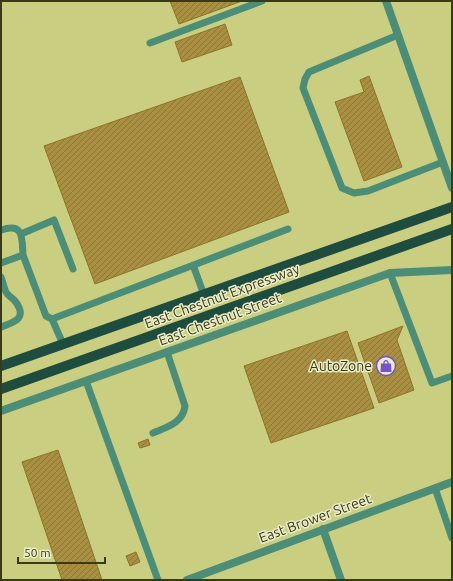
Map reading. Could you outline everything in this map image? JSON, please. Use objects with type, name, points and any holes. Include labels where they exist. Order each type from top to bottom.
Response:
[{"type":"main road","name":"East Chestnut Expressway","points":[[1,366],[452,207]]},
{"type":"main road","name":"East Chestnut Expressway","points":[[1,389],[452,229]]},
{"type":"street","points":[[386,1],[452,188]]},
{"type":"street","name":"East Chestnut Street","points":[[1,411],[390,273],[452,270]]},
{"type":"street","name":"East Brower Street","points":[[187,580],[452,482]]},
{"type":"street","points":[[323,529],[341,580]]},
{"type":"lane","points":[[150,43],[262,1]]},
{"type":"lane","points":[[398,34],[309,72],[305,79],[303,88],[342,188],[354,193],[368,191],[443,162]]},
{"type":"lane","points":[[21,234],[54,220],[74,269]]},
{"type":"lane","points":[[1,230],[14,227],[18,229],[21,234],[23,255],[46,316],[52,319],[63,344]]},
{"type":"lane","points":[[52,319],[288,229]]},
{"type":"lane","points":[[1,263],[23,255]]},
{"type":"lane","points":[[193,265],[204,295]]},
{"type":"lane","points":[[390,273],[432,383],[452,376]]},
{"type":"lane","points":[[1,277],[4,294],[19,307],[20,313],[20,318],[15,322],[1,327]]},
{"type":"lane","points":[[153,433],[175,423],[184,413],[185,406],[167,352]]},
{"type":"lane","points":[[86,381],[158,580]]},
{"type":"lane","points":[[435,488],[452,538]]},
{"type":"building","points":[[170,1],[242,1],[179,24]]},
{"type":"building","points":[[225,24],[232,45],[182,62],[175,42]]},
{"type":"building","points":[[369,76],[402,167],[364,181],[335,102],[364,92],[360,80]]},
{"type":"building","points":[[240,77],[289,212],[95,284],[44,146]]},
{"type":"building","name":"AutoZone","points":[[403,326],[397,340],[414,390],[379,403],[358,343]]},
{"type":"building","points":[[347,331],[374,408],[271,443],[244,366]]},
{"type":"building","points":[[148,439],[150,445],[140,448],[138,443]]},
{"type":"building","points":[[58,450],[102,580],[62,580],[22,462]]},
{"type":"building","points":[[136,552],[140,562],[130,566],[126,556]]},
{"type":"place","name":"AutoZone","points":[[386,366]]}]
